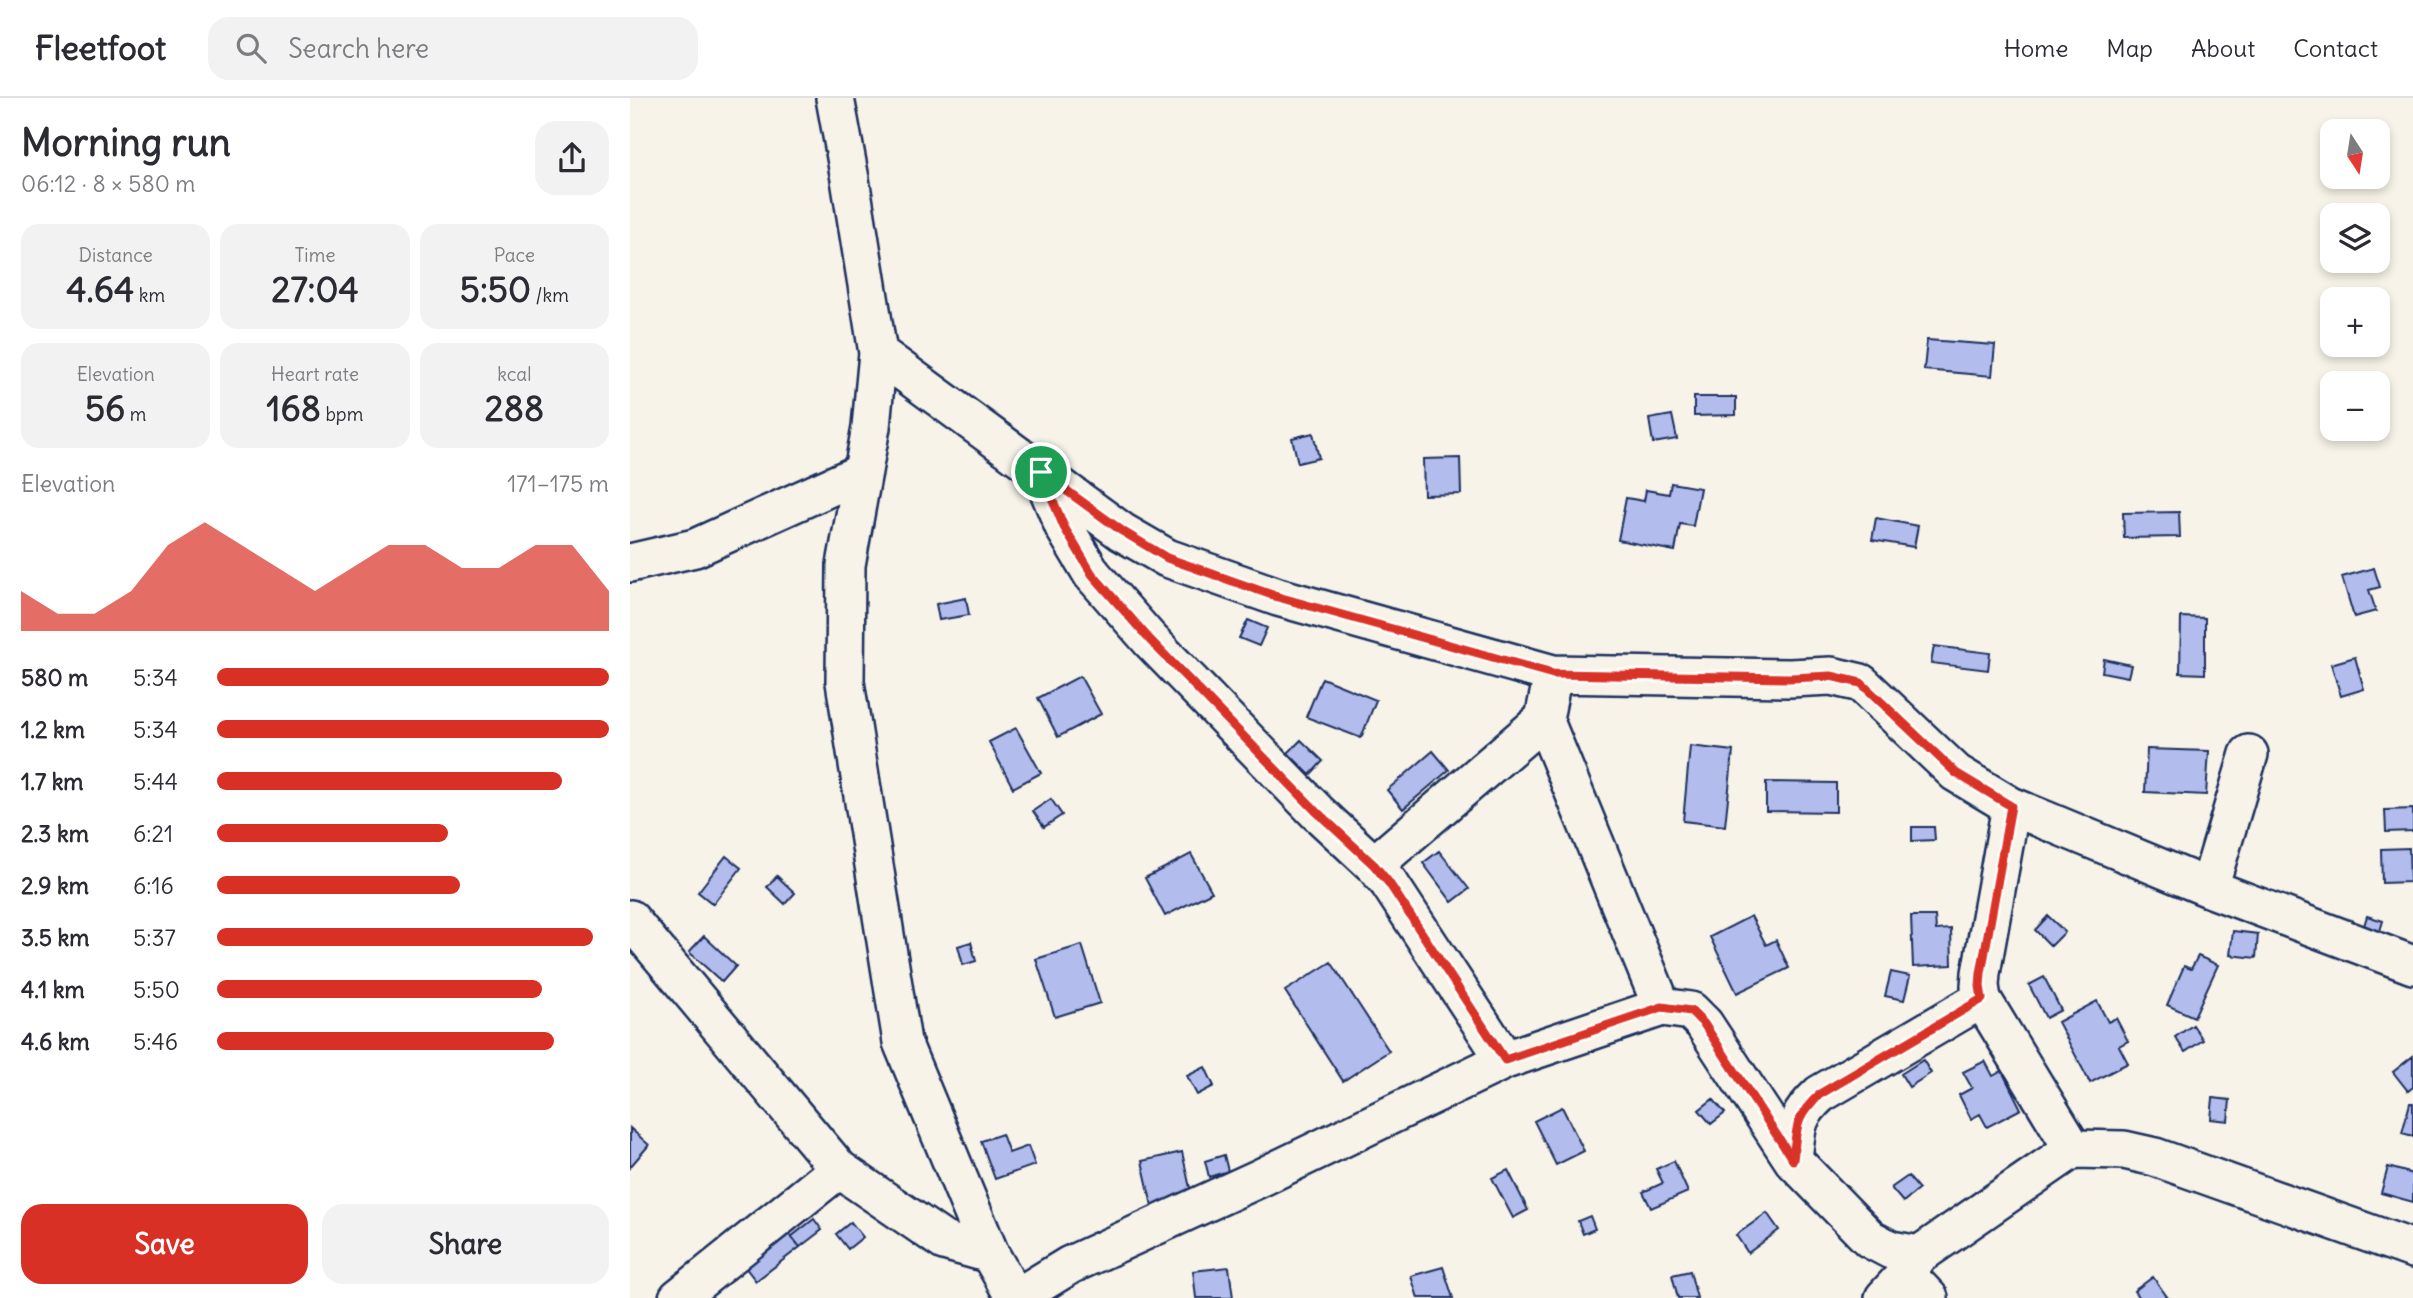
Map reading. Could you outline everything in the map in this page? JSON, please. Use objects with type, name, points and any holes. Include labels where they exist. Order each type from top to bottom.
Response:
[{"type":"street","points":[[835,98],[878,353],[872,426],[846,565],[845,682],[902,1042],[990,1254],[1016,1298],[1070,1265],[1260,1178],[1505,1060],[1662,1007],[1691,1011],[1704,1024],[1793,1160],[1870,1239],[1891,1250],[1909,1281],[2073,1149],[2124,1150],[2155,1157],[2413,1249]]},
{"type":"street","points":[[878,353],[1122,531],[1167,558],[1278,597],[1553,674],[1790,678],[1831,676],[1861,683],[1956,773],[2011,806],[2209,888],[2413,965]]},
{"type":"street","points":[[630,563],[695,548],[863,472]]},
{"type":"street","points":[[1041,472],[1064,527],[1092,574],[1150,640],[1317,812],[1374,865],[1389,883],[1505,1060]]},
{"type":"street","points":[[1553,674],[1544,719],[1662,1007]]},
{"type":"street","points":[[1374,865],[1544,719]]},
{"type":"street","points":[[2209,888],[2249,754]]},
{"type":"street","points":[[2011,806],[1981,973],[1982,999],[2073,1149]]},
{"type":"street","points":[[630,919],[839,1169],[944,1241],[990,1254]]},
{"type":"street","points":[[1793,1160],[1798,1122],[1804,1109],[1820,1094],[1982,999]]},
{"type":"street","points":[[678,1298],[839,1169]]},
{"type":"building","points":[[1927,340],[1995,345],[1992,376],[1924,370]]},
{"type":"building","points":[[1694,397],[1736,397],[1736,415],[1694,416]]},
{"type":"building","points":[[1672,415],[1677,439],[1653,443],[1649,419]]},
{"type":"building","points":[[1313,433],[1319,458],[1298,463],[1292,438]]},
{"type":"building","points":[[1460,458],[1461,494],[1424,495],[1423,459]]},
{"type":"building","points":[[1671,483],[1700,488],[1693,526],[1680,524],[1675,551],[1618,540],[1626,498],[1644,501],[1646,490],[1669,494]]},
{"type":"building","points":[[2179,512],[2180,537],[2124,538],[2123,513]]},
{"type":"building","points":[[1876,518],[1918,526],[1914,547],[1872,540]]},
{"type":"building","points":[[2374,568],[2380,587],[2369,590],[2376,611],[2354,617],[2342,577]]},
{"type":"building","points":[[966,598],[969,615],[939,620],[936,604]]},
{"type":"building","points":[[2181,617],[2205,618],[2205,674],[2180,673]]},
{"type":"building","points":[[1248,620],[1267,628],[1259,646],[1239,638]]},
{"type":"building","points":[[1934,646],[1990,653],[1988,670],[1931,663]]},
{"type":"building","points":[[2355,657],[2364,689],[2341,696],[2331,664]]},
{"type":"building","points":[[2104,659],[2131,665],[2128,677],[2102,672]]},
{"type":"building","points":[[1080,676],[1101,714],[1058,737],[1038,698]]},
{"type":"building","points":[[1322,678],[1376,700],[1361,738],[1306,717]]},
{"type":"building","points":[[1016,728],[1041,773],[1013,788],[989,742]]},
{"type":"building","points":[[1301,740],[1323,761],[1310,775],[1288,753]]},
{"type":"building","points":[[1690,746],[1733,751],[1725,826],[1683,821]]},
{"type":"building","points":[[2147,749],[2209,751],[2206,795],[2145,792]]},
{"type":"building","points":[[1433,751],[1449,770],[1403,809],[1387,790]]},
{"type":"building","points":[[1766,782],[1836,783],[1836,812],[1766,811]]},
{"type":"building","points":[[1051,799],[1062,815],[1044,827],[1033,811]]},
{"type":"building","points":[[2413,809],[2413,831],[2386,832],[2385,810]]},
{"type":"building","points":[[1912,827],[1934,827],[1935,840],[1912,841]]},
{"type":"building","points":[[2409,848],[2410,882],[2382,883],[2381,849]]},
{"type":"building","points":[[1439,851],[1469,889],[1452,902],[1423,863]]},
{"type":"building","points":[[1191,854],[1212,892],[1165,916],[1145,878]]},
{"type":"building","points":[[726,856],[741,868],[713,904],[698,892]]},
{"type":"building","points":[[777,876],[795,893],[785,904],[767,887]]},
{"type":"building","points":[[1751,916],[1766,945],[1776,940],[1789,968],[1737,993],[1710,937]]},
{"type":"building","points":[[1911,916],[1935,916],[1936,930],[1951,929],[1952,965],[1913,967]]},
{"type":"building","points":[[2048,916],[2065,932],[2051,946],[2035,930]]},
{"type":"building","points":[[2367,916],[2383,921],[2379,934],[2363,929]]},
{"type":"building","points":[[2233,931],[2258,934],[2256,958],[2230,955]]},
{"type":"building","points":[[704,936],[736,966],[722,982],[689,952]]},
{"type":"building","points":[[971,942],[976,961],[963,965],[958,946]]},
{"type":"building","points":[[1082,945],[1100,1003],[1055,1017],[1036,959]]},
{"type":"building","points":[[2198,956],[2218,965],[2194,1017],[2167,1005],[2184,966],[2191,969]]},
{"type":"building","points":[[1331,962],[1389,1051],[1343,1081],[1285,991]]},
{"type":"building","points":[[1891,972],[1910,976],[1904,1000],[1885,996]]},
{"type":"building","points":[[2044,977],[2061,1010],[2046,1018],[2029,985]]},
{"type":"building","points":[[2097,1001],[2108,1022],[2116,1018],[2128,1041],[2119,1046],[2128,1063],[2090,1083],[2058,1022]]},
{"type":"building","points":[[2193,1025],[2203,1040],[2185,1052],[2175,1037]]},
{"type":"building","points":[[2413,1056],[2413,1087],[2408,1091],[2393,1072]]},
{"type":"building","points":[[1923,1060],[1931,1073],[1909,1087],[1901,1074]]},
{"type":"building","points":[[1985,1061],[1993,1076],[2002,1071],[2021,1109],[1987,1127],[1980,1114],[1971,1119],[1959,1095],[1972,1088],[1963,1072]]},
{"type":"building","points":[[1205,1067],[1214,1086],[1197,1095],[1187,1076]]},
{"type":"building","points":[[2213,1098],[2230,1100],[2228,1121],[2211,1119]]},
{"type":"building","points":[[1713,1099],[1725,1113],[1711,1124],[1699,1110]]},
{"type":"building","points":[[2410,1103],[2413,1103],[2413,1136],[2402,1133]]},
{"type":"building","points":[[1562,1107],[1584,1151],[1556,1165],[1534,1121]]},
{"type":"building","points":[[630,1128],[649,1145],[630,1167]]},
{"type":"building","points":[[1002,1134],[1009,1153],[1028,1146],[1035,1165],[995,1179],[981,1141]]},
{"type":"building","points":[[1182,1152],[1192,1197],[1152,1206],[1142,1161]]},
{"type":"building","points":[[1224,1155],[1228,1171],[1209,1177],[1205,1161]]},
{"type":"building","points":[[1674,1161],[1688,1192],[1651,1208],[1643,1192],[1663,1183],[1656,1169]]},
{"type":"building","points":[[2388,1167],[2413,1174],[2413,1202],[2381,1193]]},
{"type":"building","points":[[1508,1170],[1528,1210],[1513,1218],[1492,1178]]},
{"type":"building","points":[[1908,1176],[1919,1189],[1903,1202],[1891,1188]]},
{"type":"building","points":[[1767,1213],[1779,1230],[1748,1253],[1736,1235]]},
{"type":"building","points":[[1590,1216],[1595,1229],[1583,1234],[1578,1221]]},
{"type":"building","points":[[814,1219],[822,1230],[800,1247],[791,1237]]},
{"type":"building","points":[[851,1222],[863,1237],[848,1249],[836,1234]]},
{"type":"building","points":[[789,1233],[800,1247],[756,1281],[745,1267]]},
{"type":"building","points":[[1229,1267],[1233,1298],[1196,1298],[1193,1271]]},
{"type":"building","points":[[1443,1267],[1453,1298],[1418,1298],[1411,1276]]},
{"type":"building","points":[[1690,1271],[1697,1298],[1678,1298],[1672,1275]]},
{"type":"building","points":[[2153,1277],[2168,1298],[2139,1298],[2134,1291]]},
{"type":"route","points":[[1041,472],[1122,531],[1167,558],[1278,597],[1553,674],[1790,678],[1831,676],[1861,683],[1956,773],[2011,806],[1981,973],[1982,999],[1820,1094],[1804,1109],[1798,1122],[1793,1160],[1704,1024],[1691,1011],[1662,1007],[1505,1060],[1389,883],[1374,865],[1317,812],[1150,640],[1092,574],[1064,527],[1041,472]]}]
